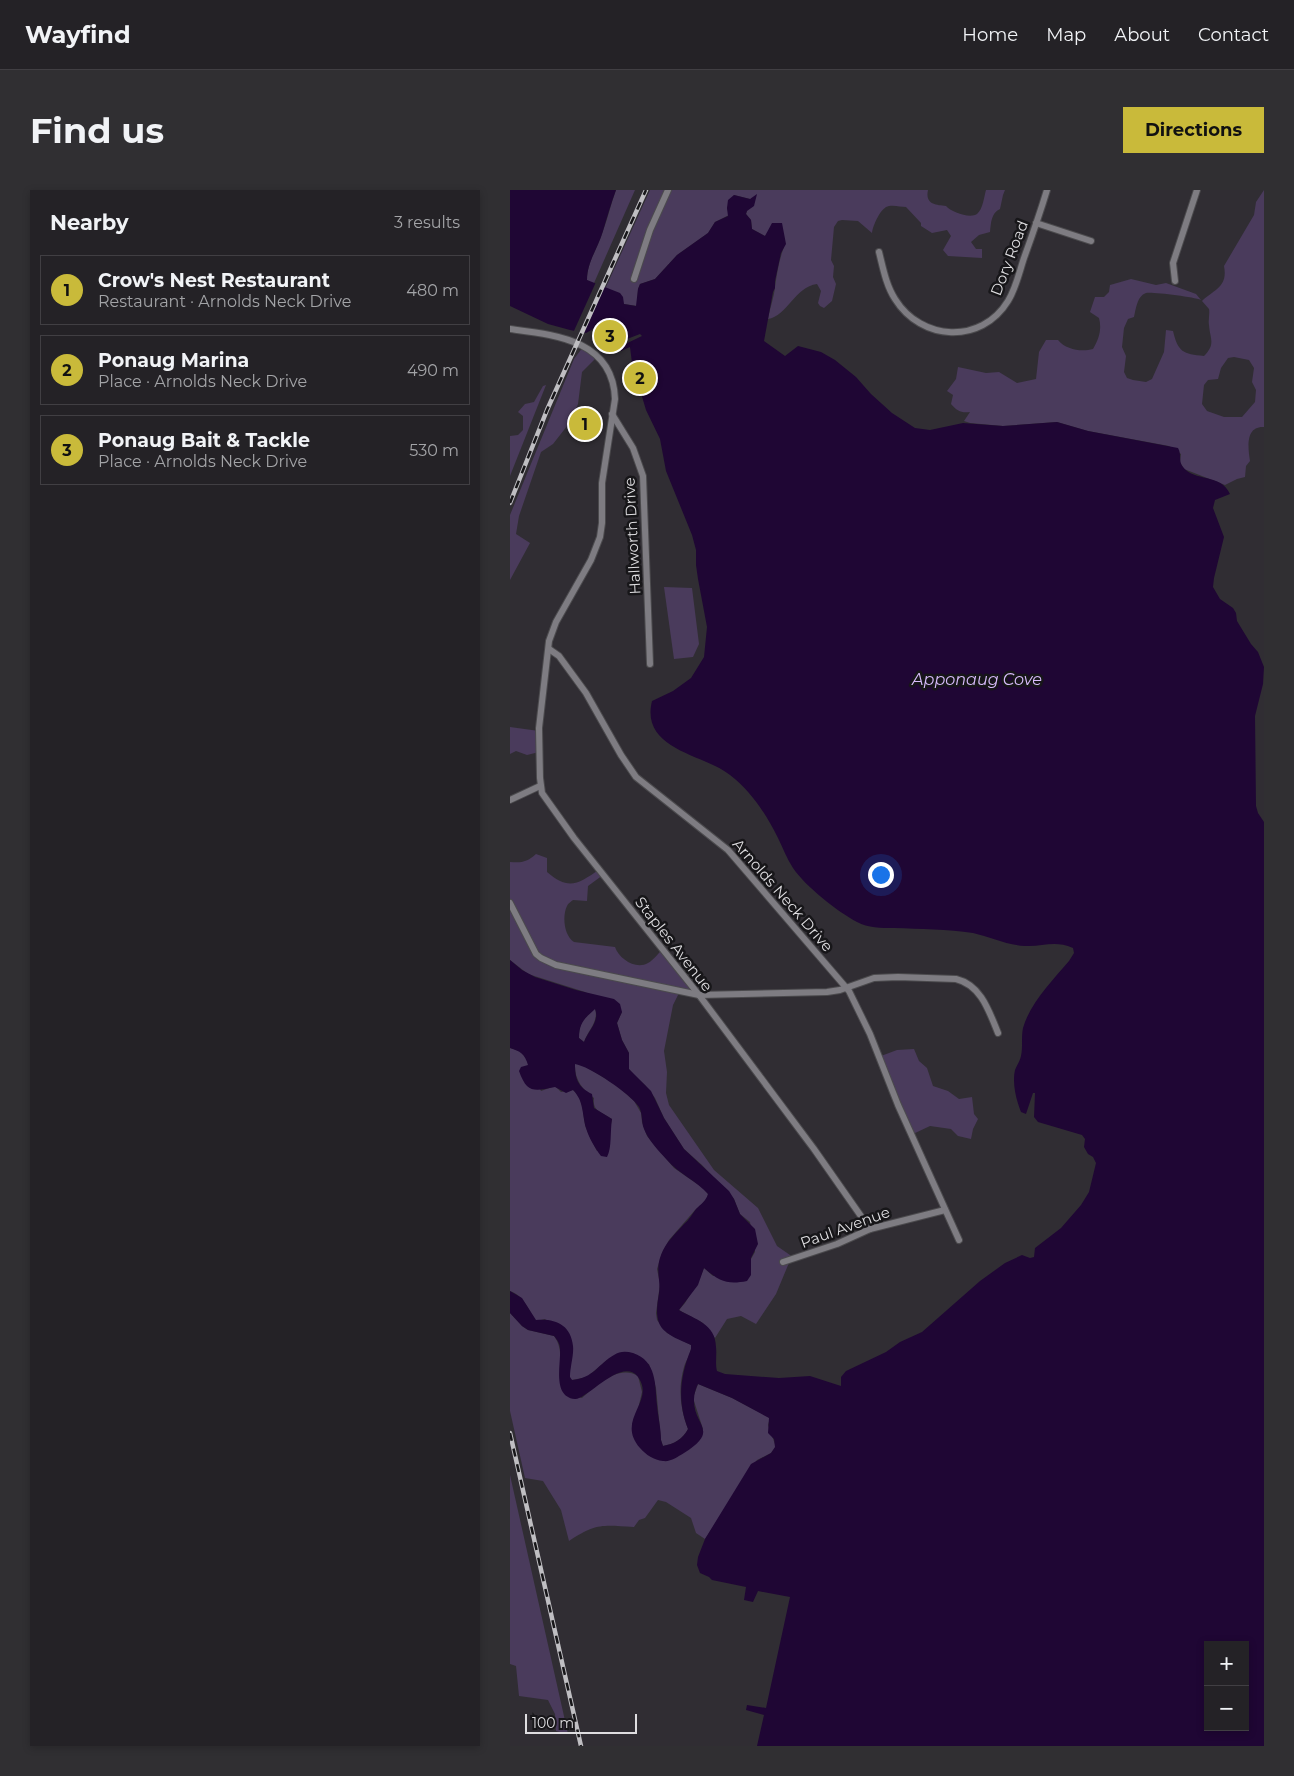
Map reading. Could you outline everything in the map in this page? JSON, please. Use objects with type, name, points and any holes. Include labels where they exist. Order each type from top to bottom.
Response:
[{"type":"street","points":[[634,279],[650,230],[668,190]]},
{"type":"street","name":"Dory Road","points":[[879,252],[888,287],[902,309],[922,325],[934,331],[958,333],[981,326],[996,315],[1013,292],[1047,190]]},
{"type":"street","points":[[1175,281],[1173,263],[1197,190]]},
{"type":"street","points":[[1036,224],[1091,241]]},
{"type":"street","points":[[510,329],[570,340],[596,354],[603,361],[612,376],[615,398],[602,483],[600,537],[591,560],[556,622],[549,649]]},
{"type":"street","name":"Hallworth Drive","points":[[612,414],[632,448],[643,476],[650,664]]},
{"type":"street","name":"Staples Avenue","points":[[549,649],[539,728],[540,786],[545,799],[698,994],[814,1148],[870,1229]]},
{"type":"street","name":"Arnolds Neck Drive","points":[[549,649],[559,656],[586,693],[621,756],[636,777],[728,850],[846,987],[855,1000],[898,1105],[959,1240]]},
{"type":"street","points":[[510,800],[540,786]]},
{"type":"street","points":[[510,903],[533,950],[550,963],[641,981],[680,992],[698,994],[834,991],[866,980],[882,977],[951,978],[962,980],[973,986],[989,1012],[998,1033]]},
{"type":"street","name":"Paul Avenue","points":[[783,1262],[837,1244],[870,1229],[945,1210]]},
{"type":"shaded area","points":[[616,190],[635,190],[594,283],[606,287],[650,190],[928,190],[927,195],[932,203],[946,206],[956,212],[970,216],[979,212],[986,190],[1005,190],[1000,209],[992,219],[990,232],[979,235],[971,242],[976,249],[982,249],[982,258],[948,256],[943,250],[951,236],[947,230],[932,233],[921,226],[921,223],[906,207],[886,207],[878,217],[872,233],[858,221],[838,221],[834,227],[831,260],[834,266],[833,277],[836,284],[832,301],[824,308],[820,306],[818,303],[821,291],[817,284],[809,286],[781,313],[768,319],[778,267],[784,247],[770,229],[765,236],[752,229],[751,220],[746,214],[750,199],[734,195],[727,208],[729,215],[715,222],[708,233],[677,255],[655,279],[640,284],[637,306],[624,304],[587,280],[587,273]]},
{"type":"shaded area","points":[[1264,190],[1264,427],[1254,430],[1249,439],[1250,461],[1246,466],[1245,477],[1225,485],[1184,469],[1180,462],[1181,454],[1169,446],[1088,431],[1057,422],[1003,426],[970,423],[964,421],[970,412],[959,411],[951,404],[953,395],[947,391],[956,379],[958,367],[986,373],[999,372],[1017,383],[1036,379],[1039,352],[1046,340],[1058,340],[1065,346],[1074,349],[1093,349],[1100,330],[1099,318],[1090,312],[1095,297],[1104,297],[1109,292],[1110,285],[1131,279],[1156,285],[1166,283],[1196,294],[1201,300],[1150,293],[1146,293],[1141,297],[1137,303],[1134,317],[1128,319],[1124,328],[1122,347],[1126,356],[1124,372],[1127,378],[1146,382],[1152,379],[1164,352],[1166,330],[1173,331],[1179,348],[1182,351],[1204,356],[1210,348],[1211,341],[1209,309],[1202,301],[1222,283],[1225,273],[1224,266],[1254,215],[1256,202]],"holes":[[[1234,357],[1249,360],[1254,368],[1252,382],[1256,390],[1255,402],[1242,417],[1224,417],[1207,411],[1202,404],[1204,385],[1208,380],[1218,379],[1221,368],[1228,358]]]},
{"type":"shaded area","points":[[583,347],[598,356],[582,372],[578,404],[571,421],[553,444],[541,452],[519,516],[516,534],[530,543],[510,580],[510,515],[574,359]]},
{"type":"shaded area","points":[[546,385],[510,476],[510,436],[518,435],[523,430],[523,416],[518,412],[525,404],[534,402],[543,386]]},
{"type":"shaded area","points":[[664,587],[692,588],[699,644],[693,657],[674,659]]},
{"type":"shaded area","points":[[510,727],[539,731],[539,752],[527,755],[516,751],[510,754]]},
{"type":"shaded area","points":[[536,854],[547,858],[547,872],[561,882],[579,882],[600,869],[603,875],[588,886],[587,901],[573,900],[567,905],[564,920],[566,931],[574,942],[615,947],[620,956],[628,962],[638,965],[650,962],[663,949],[696,993],[680,991],[673,1005],[664,1051],[667,1072],[666,1093],[669,1105],[714,1170],[758,1208],[777,1246],[790,1255],[791,1258],[776,1294],[756,1324],[741,1316],[727,1319],[715,1338],[703,1323],[679,1310],[700,1278],[704,1268],[713,1276],[751,1275],[751,1259],[755,1252],[750,1222],[740,1214],[734,1199],[684,1149],[664,1118],[655,1098],[629,1069],[629,1053],[622,1040],[617,1023],[622,1012],[585,992],[528,974],[510,960],[510,862],[524,861]]},
{"type":"shaded area","points":[[595,1008],[596,1018],[584,1042],[579,1038],[581,1024]]},
{"type":"shaded area","points":[[510,1048],[520,1051],[526,1058],[541,1091],[555,1086],[561,1092],[573,1090],[577,1094],[580,1099],[586,1128],[597,1151],[610,1147],[612,1119],[596,1109],[594,1098],[582,1087],[577,1079],[575,1063],[581,1064],[616,1085],[634,1101],[641,1113],[647,1136],[674,1168],[703,1188],[708,1194],[707,1200],[695,1210],[669,1240],[657,1269],[660,1284],[656,1313],[657,1320],[667,1333],[691,1345],[691,1351],[682,1375],[681,1391],[683,1414],[688,1429],[681,1438],[671,1444],[663,1446],[661,1440],[656,1388],[649,1364],[607,1360],[587,1377],[572,1380],[569,1377],[573,1347],[545,1319],[536,1321],[519,1296],[510,1291]]},
{"type":"shaded area","points":[[914,1049],[919,1061],[927,1068],[933,1086],[948,1091],[959,1099],[972,1097],[974,1114],[978,1119],[971,1139],[958,1136],[951,1129],[930,1126],[913,1134],[881,1056],[897,1050]]},
{"type":"shaded area","points":[[510,1313],[528,1330],[554,1336],[560,1350],[560,1380],[566,1395],[582,1398],[608,1378],[615,1375],[630,1373],[638,1376],[642,1392],[638,1409],[650,1456],[703,1429],[693,1398],[698,1384],[732,1398],[770,1418],[768,1425],[776,1447],[771,1453],[757,1460],[705,1539],[696,1533],[691,1518],[666,1502],[658,1500],[645,1518],[639,1520],[634,1527],[600,1526],[586,1531],[569,1541],[561,1510],[543,1481],[525,1478],[510,1411]]},
{"type":"shaded area","points":[[510,1475],[568,1734],[556,1731],[555,1714],[548,1700],[519,1696],[516,1666],[510,1664]]},
{"type":"water","name":"Apponaug Cove","points":[[510,190],[616,190],[587,273],[587,280],[620,293],[624,304],[636,306],[640,284],[655,279],[677,255],[708,233],[715,222],[728,216],[728,200],[734,195],[750,199],[757,194],[754,206],[746,214],[751,220],[752,229],[765,236],[772,223],[782,223],[786,244],[781,253],[764,341],[785,356],[798,346],[821,352],[835,360],[856,377],[892,413],[915,428],[930,430],[963,423],[1003,426],[1057,422],[1088,431],[1178,448],[1182,465],[1188,472],[1220,483],[1226,487],[1230,494],[1215,500],[1213,508],[1224,537],[1213,587],[1220,599],[1233,608],[1237,621],[1258,652],[1264,667],[1263,684],[1255,716],[1256,806],[1264,822],[1264,1746],[757,1746],[764,1715],[746,1710],[747,1705],[766,1708],[790,1597],[758,1591],[753,1602],[744,1600],[746,1587],[712,1580],[700,1573],[697,1565],[705,1539],[751,1464],[771,1453],[775,1447],[774,1439],[768,1433],[769,1418],[732,1398],[698,1384],[694,1399],[697,1416],[703,1427],[701,1439],[684,1453],[671,1460],[663,1461],[653,1458],[640,1448],[633,1438],[633,1419],[642,1395],[642,1386],[638,1377],[631,1372],[623,1372],[605,1380],[580,1397],[575,1399],[568,1397],[560,1386],[560,1348],[557,1339],[554,1336],[528,1330],[510,1313],[510,1291],[522,1298],[536,1320],[555,1322],[569,1332],[573,1346],[570,1377],[572,1380],[586,1377],[619,1353],[630,1352],[641,1357],[647,1362],[653,1374],[663,1446],[671,1444],[684,1436],[688,1429],[682,1408],[681,1389],[684,1369],[691,1345],[666,1332],[658,1321],[658,1266],[663,1250],[668,1242],[705,1201],[708,1194],[672,1165],[654,1145],[646,1133],[639,1107],[635,1102],[619,1088],[599,1075],[575,1064],[578,1082],[592,1094],[594,1108],[612,1119],[607,1157],[601,1156],[590,1139],[581,1103],[573,1090],[566,1093],[555,1087],[537,1090],[525,1084],[519,1071],[521,1067],[528,1065],[527,1061],[517,1050],[510,1048],[510,960],[522,970],[535,977],[576,990],[614,999],[620,1004],[622,1012],[617,1023],[622,1040],[629,1053],[629,1069],[651,1091],[664,1118],[684,1149],[729,1191],[740,1214],[755,1229],[758,1244],[751,1258],[751,1275],[747,1281],[724,1281],[704,1268],[698,1285],[679,1310],[703,1323],[712,1333],[715,1339],[717,1371],[725,1374],[779,1378],[810,1376],[841,1386],[841,1377],[846,1371],[922,1332],[980,1281],[1005,1263],[1022,1255],[1030,1258],[1034,1257],[1035,1248],[1061,1228],[1081,1205],[1089,1192],[1096,1163],[1084,1147],[1085,1139],[1082,1135],[1038,1122],[1034,1117],[1035,1093],[1033,1093],[1026,1114],[1021,1112],[1014,1085],[1015,1070],[1021,1056],[1022,1031],[1026,1019],[1043,992],[1069,961],[1074,953],[1073,948],[1060,944],[1018,945],[973,933],[875,927],[857,922],[822,898],[798,875],[763,812],[738,781],[719,768],[677,748],[655,730],[651,717],[652,701],[673,691],[691,678],[704,657],[707,627],[696,565],[696,550],[692,535],[666,471],[660,439],[646,410],[632,363],[630,347],[621,351],[619,347],[642,336],[640,334],[627,339],[623,334],[604,328],[595,328],[586,333],[548,324],[510,306]],"holes":[[[595,1009],[595,1022],[584,1042],[579,1038],[581,1025]]]},
{"type":"pier","points":[[596,282],[605,286],[583,335],[573,333]]},
{"type":"railway","points":[[510,503],[547,410],[646,190]]},
{"type":"railway","points":[[510,1433],[581,1746]]},
{"type":"place","name":"Ponaug Bait & Tackle","points":[[610,336]]},
{"type":"place","name":"Ponaug Marina","points":[[640,378]]},
{"type":"place","name":"Crow's Nest Restaurant","points":[[585,424]]}]
